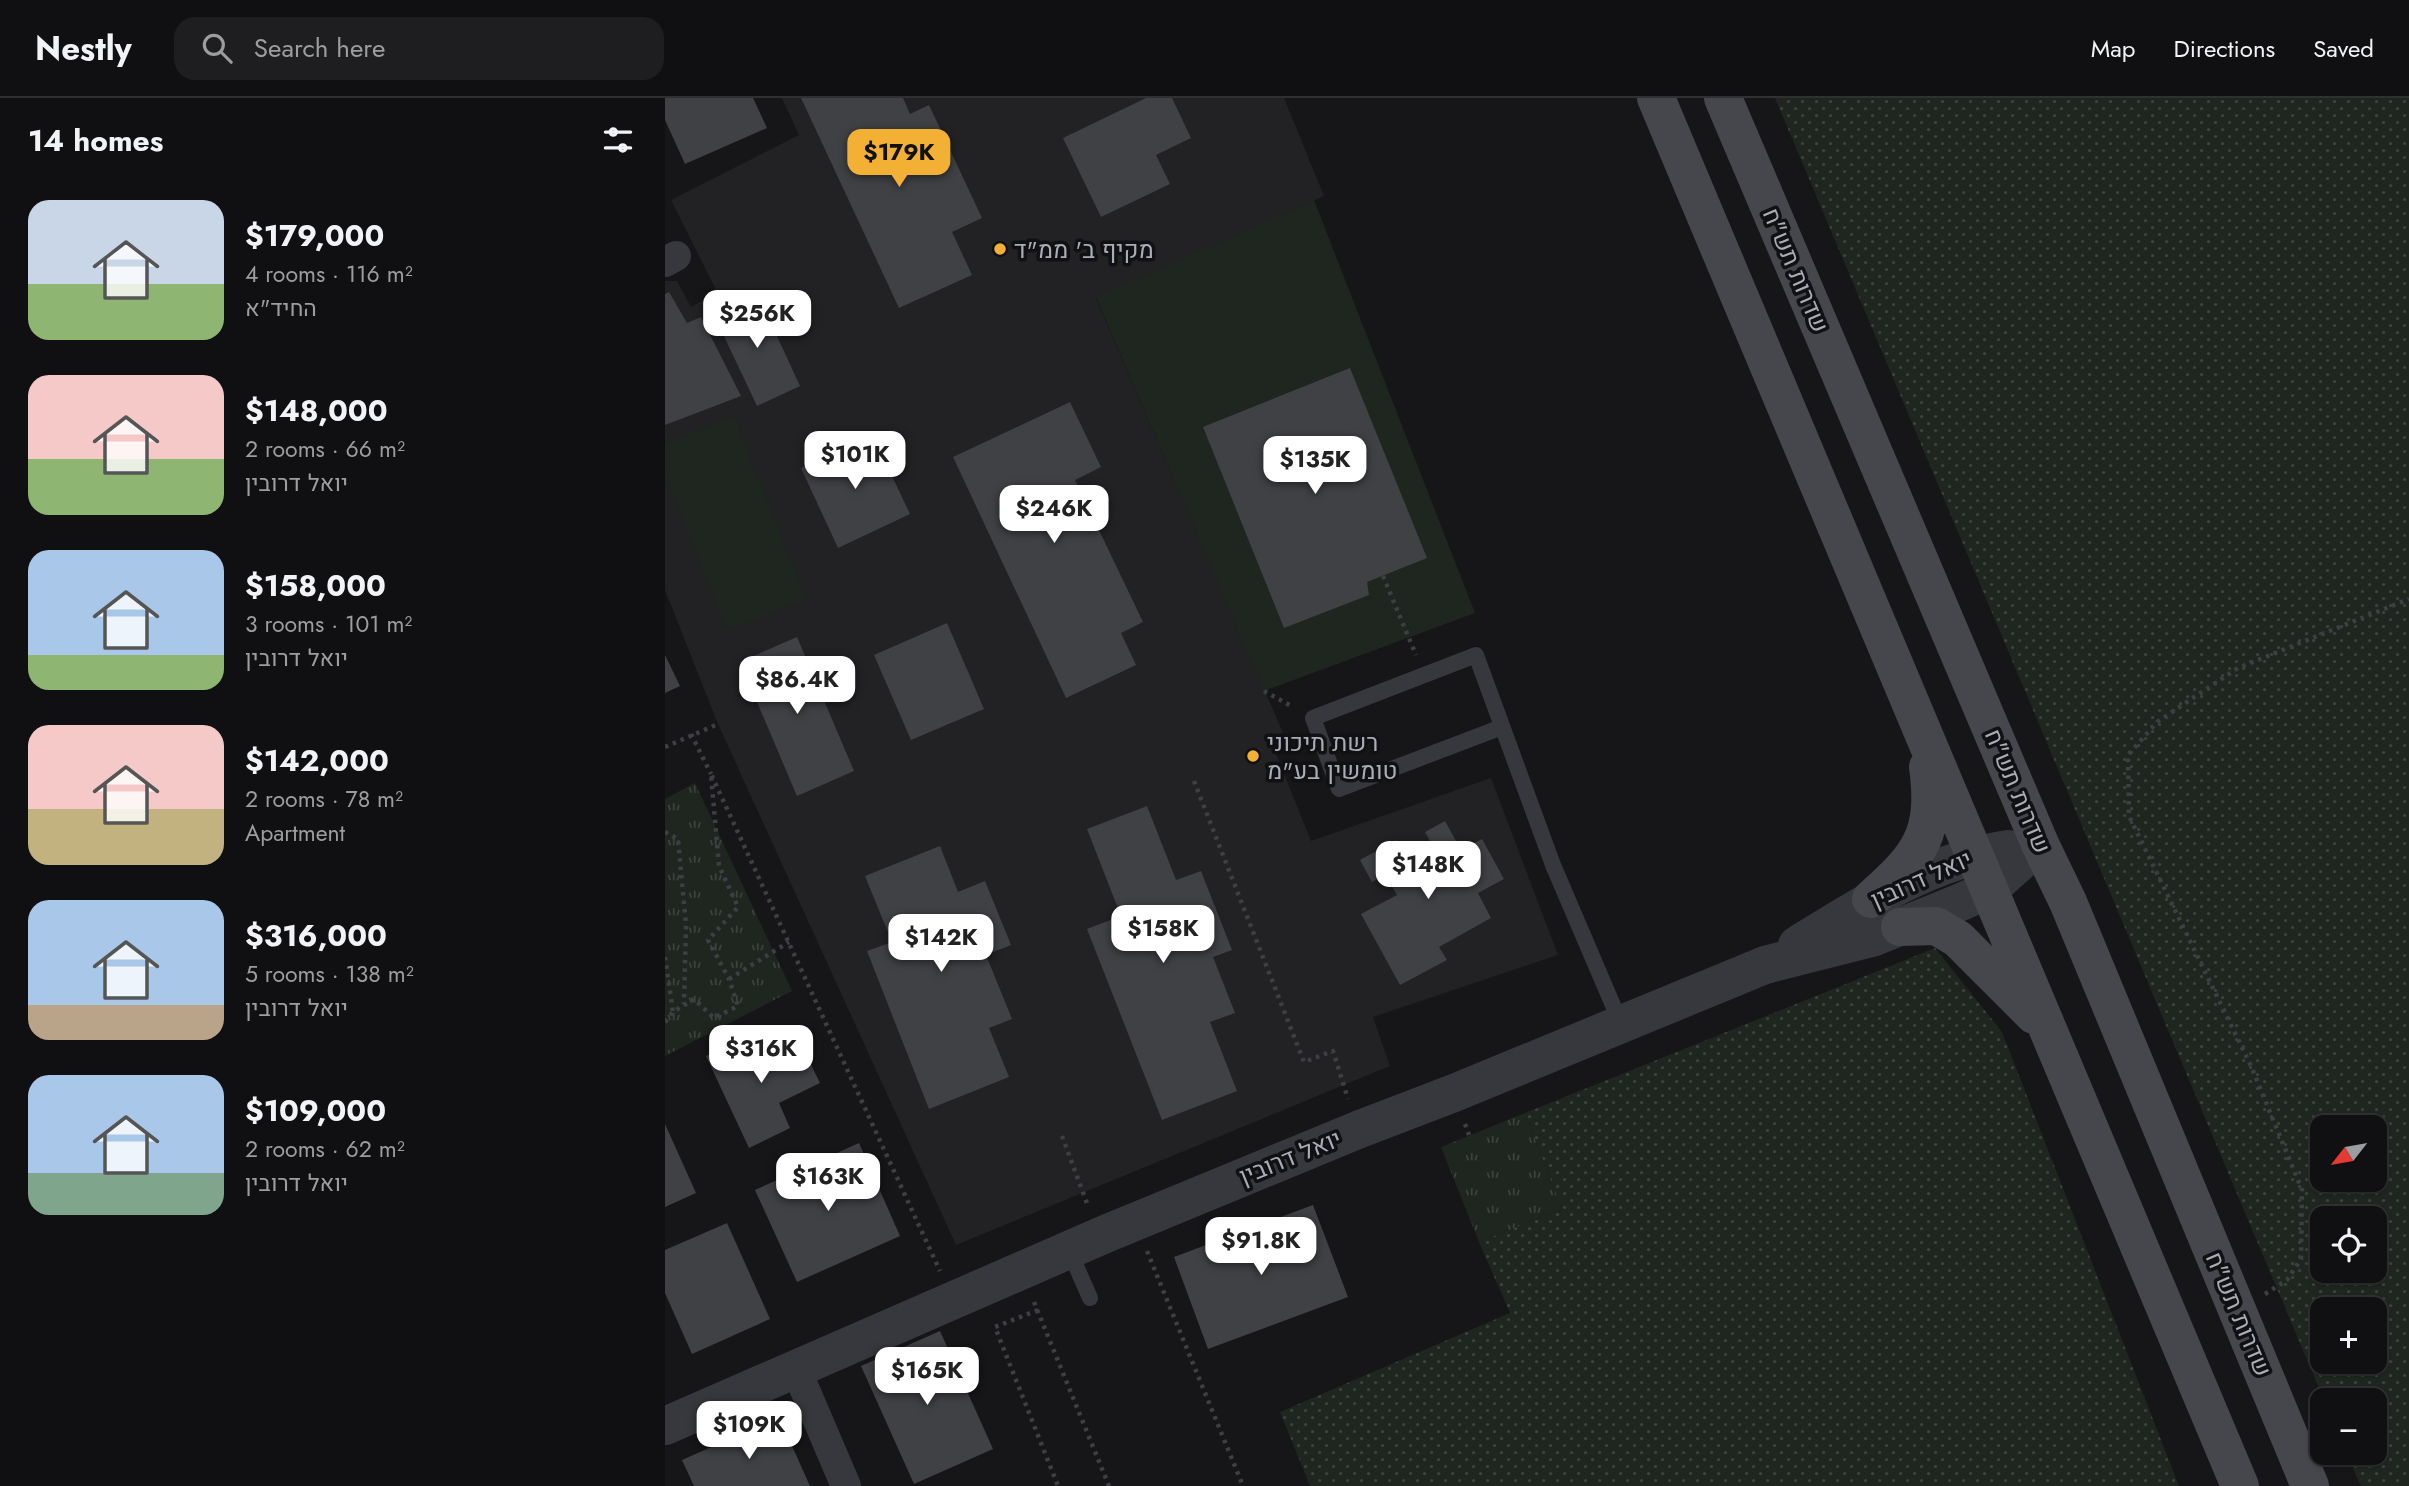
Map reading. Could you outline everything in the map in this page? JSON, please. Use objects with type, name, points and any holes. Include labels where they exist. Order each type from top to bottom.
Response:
[{"type":"main road","points":[[1656,98],[1923,727],[2240,1486]]},
{"type":"main road","name":"שדרות תש\"ח","points":[[1723,98],[2040,844],[2068,902],[2310,1486]]},
{"type":"main road","points":[[1871,899],[1896,876],[1926,837],[1931,799],[1923,727]]},
{"type":"main road","points":[[1900,927],[1936,926],[1958,939],[2050,1032]]},
{"type":"street","name":"יואל דרובין","points":[[1765,965],[1871,899],[1974,854],[2040,844]]},
{"type":"street","name":"יואל דרובין","points":[[665,1426],[1102,1236],[1360,1129],[1765,965],[1875,937],[1990,889],[2040,844]]},
{"type":"street","points":[[796,1369],[846,1486]]},
{"type":"lane","points":[[1502,727],[1339,789],[1313,718],[1476,655],[1553,865],[1621,1024]]},
{"type":"lane","points":[[1090,1298],[1102,1236]]},
{"type":"path","points":[[1383,576],[1424,675]]},
{"type":"path","points":[[2235,1306],[2259,1297],[2287,1280],[2301,1259],[2302,1190],[2251,1066],[2129,816],[2128,755],[2157,722],[2238,668],[2409,599]]},
{"type":"path","points":[[1264,691],[1313,718]]},
{"type":"path","points":[[665,747],[717,724]]},
{"type":"path","points":[[691,734],[954,1300]]},
{"type":"path","points":[[665,1021],[673,1012],[694,999],[714,1018],[738,1006],[729,979],[708,940],[738,907],[719,866],[711,774]]},
{"type":"path","points":[[1194,781],[1304,1062],[1333,1051],[1360,1129]]},
{"type":"path","points":[[665,831],[678,839],[686,925],[684,1004]]},
{"type":"path","points":[[729,979],[789,943]]},
{"type":"path","points":[[665,957],[673,1012]]},
{"type":"path","points":[[1062,1136],[1081,1192],[1102,1236],[1243,1486]]},
{"type":"path","points":[[1022,1271],[1109,1486]]},
{"type":"path","points":[[1038,1310],[995,1327],[1058,1486]]},
{"type":"shaded area","points":[[782,98],[1284,98],[1324,196],[1096,298],[1283,733],[1270,739],[1311,841],[1491,778],[1558,955],[1373,1017],[1390,1066],[956,1245],[718,724],[665,590],[665,281],[677,281],[691,307],[717,292],[671,200],[799,135]]},
{"type":"green space","points":[[1775,98],[2409,98],[2409,1486],[2361,1486],[2351,1465],[2387,1465],[2387,1388],[2319,1388],[2313,1374],[2387,1374],[2387,1297],[2310,1297],[2310,1367]]},
{"type":"green space","points":[[1314,200],[1475,613],[1264,691],[1096,297]]},
{"type":"green space","points":[[734,416],[806,599],[727,631],[665,474],[665,443]]},
{"type":"green space","points":[[695,783],[792,991],[665,1056],[665,799]]},
{"type":"green space","points":[[1935,948],[2002,1032],[2179,1486],[1310,1486],[1280,1412],[1510,1313],[1479,1242],[1562,1209],[1525,1113]]},
{"type":"green space","points":[[1525,1113],[1562,1209],[1479,1242],[1441,1147]]},
{"type":"building","points":[[665,98],[753,98],[767,128],[685,164],[665,120]]},
{"type":"building","points":[[801,98],[903,98],[910,114],[929,105],[982,218],[952,232],[972,275],[899,308]]},
{"type":"building","points":[[1146,98],[1172,98],[1191,138],[1156,155],[1170,184],[1101,217],[1063,138]]},
{"type":"building","points":[[669,292],[687,323],[701,317],[741,396],[665,425],[665,294]]},
{"type":"building","points":[[758,295],[800,386],[757,406],[714,315]]},
{"type":"building","points":[[1350,368],[1427,558],[1367,582],[1369,595],[1284,628],[1203,427]]},
{"type":"building","points":[[1070,402],[1101,467],[1075,480],[1143,622],[1121,633],[1136,665],[1066,698],[953,457]]},
{"type":"building","points":[[872,434],[910,514],[838,548],[801,468]]},
{"type":"building","points":[[947,623],[984,709],[911,740],[874,655]]},
{"type":"building","points":[[797,637],[854,771],[797,796],[740,662]]},
{"type":"building","points":[[665,655],[680,686],[665,693]]},
{"type":"building","points":[[1147,806],[1176,880],[1201,871],[1232,950],[1213,957],[1235,1013],[1210,1022],[1237,1091],[1162,1120],[1087,929],[1121,916],[1087,829]]},
{"type":"building","points":[[1445,821],[1461,850],[1482,839],[1504,879],[1478,893],[1491,918],[1439,947],[1447,960],[1400,985],[1361,914],[1397,895],[1385,875],[1372,882],[1360,860],[1396,840],[1413,869],[1438,855],[1425,832]]},
{"type":"building","points":[[940,846],[958,892],[985,881],[1011,945],[986,955],[1012,1019],[989,1028],[1009,1077],[929,1109],[867,951],[892,942],[865,876]]},
{"type":"building","points":[[749,1036],[759,1059],[799,1040],[820,1083],[779,1103],[790,1128],[749,1148],[706,1056]]},
{"type":"building","points":[[665,1124],[696,1193],[665,1207]]},
{"type":"building","points":[[859,1143],[900,1236],[797,1282],[755,1190]]},
{"type":"building","points":[[1313,1205],[1348,1297],[1208,1349],[1174,1257]]},
{"type":"building","points":[[727,1223],[770,1319],[692,1354],[665,1293],[665,1250]]},
{"type":"building","points":[[940,1331],[993,1449],[914,1484],[861,1366]]},
{"type":"building","points":[[779,1417],[810,1486],[694,1486],[682,1460]]},
{"type":"place","name":"מקיף ב' ממ\"ד","points":[[1000,249]]},
{"type":"place","name":"רשת תיכוני טומשין בע\"מ","points":[[1253,756]]}]
